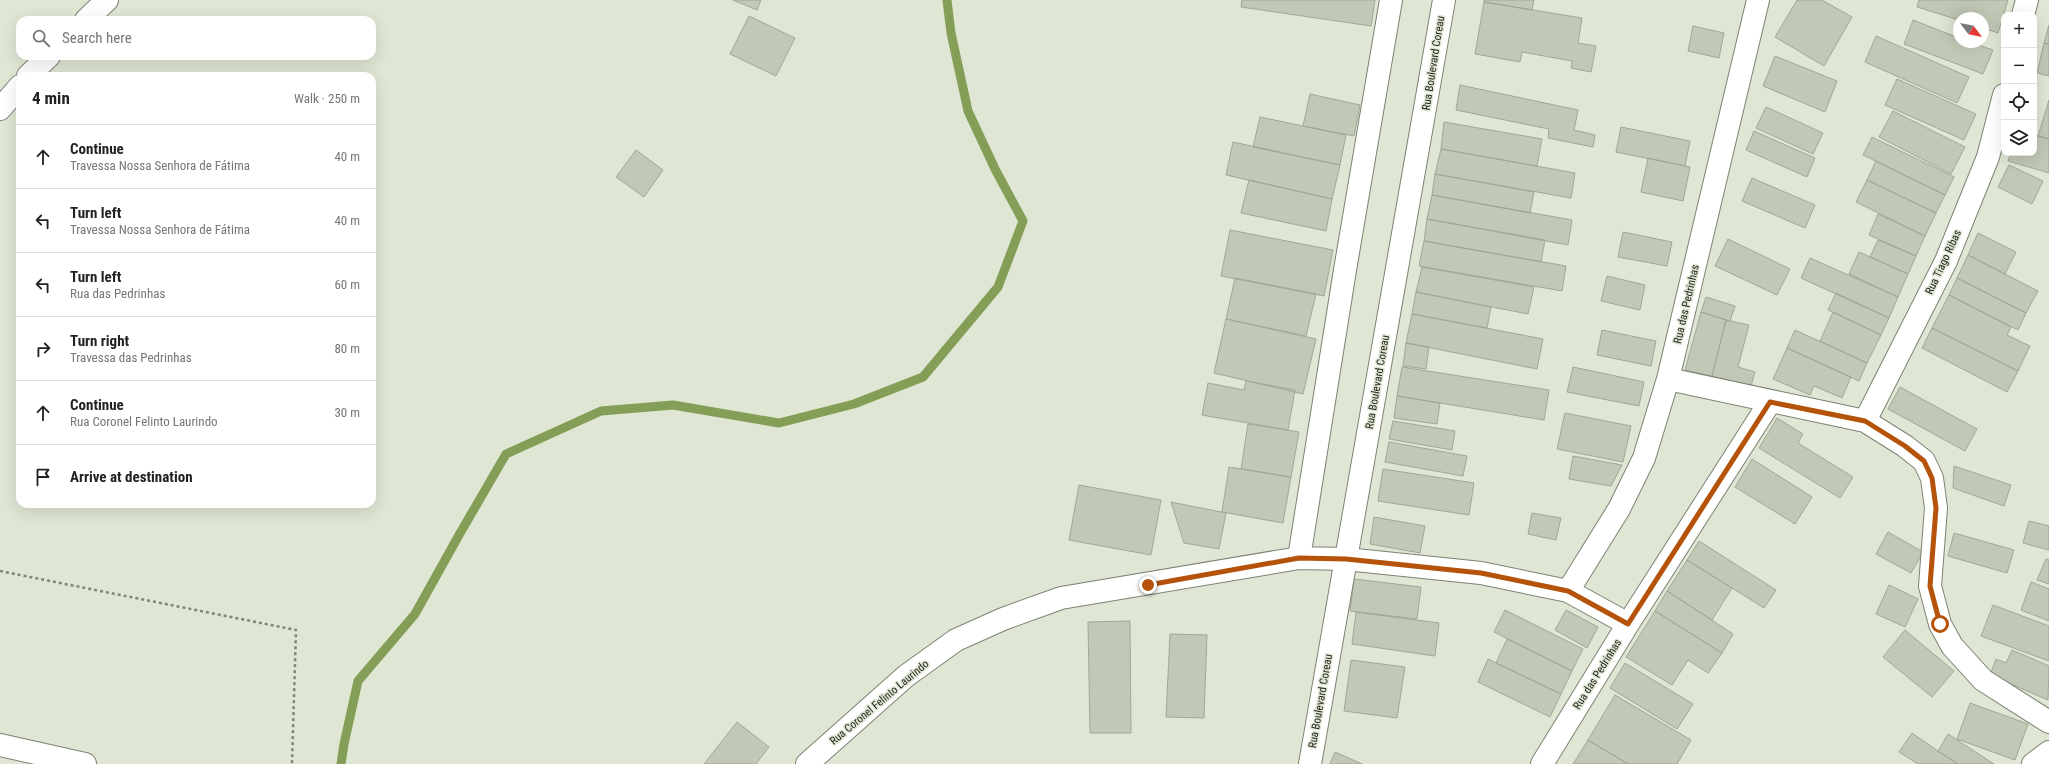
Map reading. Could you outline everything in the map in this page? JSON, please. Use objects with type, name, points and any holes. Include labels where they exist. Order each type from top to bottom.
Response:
[{"type":"street","points":[[90,16],[107,0]]},
{"type":"street","points":[[1299,558],[1343,277],[1391,0]]},
{"type":"street","name":"Rua Boulevard Coreau","points":[[1310,764],[1444,0]]},
{"type":"street","name":"Rua das Pedrinhas","points":[[1568,591],[1619,509],[1644,458],[1668,379],[1758,0]]},
{"type":"street","points":[[2024,12],[2027,0]]},
{"type":"street","points":[[32,72],[45,60]]},
{"type":"street","points":[[0,109],[16,91]]},
{"type":"street","name":"Rua Tiago Ribas","points":[[1865,421],[1946,261],[1988,157],[2001,107]]},
{"type":"street","points":[[1668,379],[1770,402],[1865,421],[1905,446],[1924,461],[1932,478],[1936,508],[1930,586],[1940,624],[1952,646],[1983,680],[2049,722]]},
{"type":"street","name":"Rua das Pedrinhas","points":[[1542,764],[1628,624],[1770,402]]},
{"type":"street","name":"Rua Coronel Felinto Laurindo","points":[[807,764],[919,667],[956,640],[1004,619],[1062,598],[1299,558],[1346,559],[1481,573],[1568,591],[1628,624]]},
{"type":"street","points":[[0,745],[85,764]]},
{"type":"street","points":[[2033,764],[2049,752]]},
{"type":"path","points":[[0,571],[296,630],[292,764]]},
{"type":"building","points":[[733,0],[761,0],[757,10]]},
{"type":"building","points":[[1242,0],[1375,0],[1371,26],[1241,7]]},
{"type":"building","points":[[1484,0],[1534,0],[1532,10],[1484,2]]},
{"type":"building","points":[[1797,0],[1822,0],[1852,17],[1824,66],[1775,37]]},
{"type":"building","points":[[1919,0],[2008,0],[2004,12],[2001,12],[2001,23],[1998,33],[1989,30],[1989,12],[1953,12],[1953,18],[1917,7]]},
{"type":"building","points":[[1484,2],[1582,18],[1578,43],[1596,46],[1591,72],[1571,68],[1572,61],[1522,52],[1520,62],[1475,54]]},
{"type":"building","points":[[749,16],[795,38],[776,76],[730,54]]},
{"type":"building","points":[[1913,20],[1953,36],[1953,48],[1987,48],[1993,50],[1983,74],[1904,44]]},
{"type":"building","points":[[2049,25],[2049,44],[2044,43]]},
{"type":"building","points":[[1693,26],[1724,33],[1719,58],[1688,51]]},
{"type":"building","points":[[1876,36],[1969,77],[1957,103],[1865,62]]},
{"type":"building","points":[[2044,43],[2049,44],[2049,76],[2037,73]]},
{"type":"building","points":[[1775,56],[1837,81],[1825,112],[1763,86]]},
{"type":"building","points":[[1897,79],[1976,114],[1964,140],[1885,105]]},
{"type":"building","points":[[1460,85],[1578,110],[1574,130],[1595,135],[1593,147],[1548,138],[1549,129],[1456,110]]},
{"type":"building","points":[[1310,94],[1360,105],[1354,136],[1303,126]]},
{"type":"building","points":[[2049,100],[2049,139],[2038,136]]},
{"type":"building","points":[[1766,107],[1823,133],[1813,154],[1756,128]]},
{"type":"building","points":[[1893,111],[1965,147],[1951,174],[1879,137]]},
{"type":"building","points":[[1260,117],[1346,135],[1340,165],[1253,147]]},
{"type":"building","points":[[1444,122],[1542,139],[1537,166],[1441,149]]},
{"type":"building","points":[[1621,127],[1690,141],[1685,166],[1616,152]]},
{"type":"building","points":[[1754,131],[1815,158],[1807,177],[1746,150]]},
{"type":"building","points":[[2037,136],[2049,139],[2049,173],[2008,161],[2010,156],[2037,156]]},
{"type":"building","points":[[1872,137],[1954,177],[1945,195],[1863,155]]},
{"type":"building","points":[[1233,142],[1340,165],[1332,199],[1226,175]]},
{"type":"building","points":[[1441,149],[1575,173],[1571,198],[1435,174]]},
{"type":"building","points":[[636,150],[663,170],[644,197],[616,177]]},
{"type":"building","points":[[1648,158],[1690,167],[1683,201],[1641,192]]},
{"type":"building","points":[[1876,161],[1945,195],[1936,213],[1867,180]]},
{"type":"building","points":[[2009,165],[2043,181],[2032,204],[1998,187]]},
{"type":"building","points":[[1435,174],[1534,192],[1530,213],[1432,195]]},
{"type":"building","points":[[1752,178],[1815,205],[1805,228],[1742,201]]},
{"type":"building","points":[[1249,180],[1332,199],[1326,231],[1241,213]]},
{"type":"building","points":[[1867,180],[1936,213],[1925,236],[1856,202]]},
{"type":"building","points":[[1432,195],[1572,220],[1568,245],[1427,219]]},
{"type":"building","points":[[1878,214],[1925,236],[1916,256],[1869,235]]},
{"type":"building","points":[[1427,219],[1545,240],[1541,262],[1424,241]]},
{"type":"building","points":[[1230,230],[1333,250],[1324,296],[1221,276]]},
{"type":"building","points":[[1623,232],[1672,242],[1667,266],[1618,257]]},
{"type":"building","points":[[1978,233],[2016,252],[2005,274],[1968,255]]},
{"type":"building","points":[[1728,239],[1790,269],[1777,295],[1715,266]]},
{"type":"building","points":[[1878,240],[1916,256],[1908,274],[1870,257]]},
{"type":"building","points":[[1424,241],[1566,266],[1562,291],[1419,266]]},
{"type":"building","points":[[1859,252],[1908,274],[1898,297],[1849,274]]},
{"type":"building","points":[[1968,255],[2038,291],[2026,313],[1957,278]]},
{"type":"building","points":[[1810,258],[1898,297],[1889,318],[1801,278]]},
{"type":"building","points":[[1422,267],[1534,287],[1528,314],[1416,292]]},
{"type":"building","points":[[1607,276],[1645,285],[1640,310],[1601,301]]},
{"type":"building","points":[[1235,278],[1316,294],[1306,336],[1226,319]]},
{"type":"building","points":[[1957,278],[2026,313],[2018,330],[1949,295]]},
{"type":"building","points":[[1416,292],[1491,307],[1487,328],[1412,314]]},
{"type":"building","points":[[1836,293],[1889,318],[1881,335],[1828,310]]},
{"type":"building","points":[[1949,295],[2011,327],[2007,335],[2030,346],[2018,371],[1932,328]]},
{"type":"building","points":[[1706,297],[1735,306],[1730,321],[1701,312]]},
{"type":"building","points":[[1701,312],[1726,320],[1712,376],[1685,370]]},
{"type":"building","points":[[1833,312],[1881,335],[1867,363],[1820,341]]},
{"type":"building","points":[[1412,314],[1543,339],[1537,369],[1406,343]]},
{"type":"building","points":[[1226,319],[1316,339],[1303,394],[1214,373]]},
{"type":"building","points":[[1726,320],[1749,325],[1738,367],[1755,372],[1751,386],[1712,376]]},
{"type":"building","points":[[1932,328],[2018,371],[2007,392],[1922,348]]},
{"type":"building","points":[[1602,330],[1656,341],[1651,366],[1597,355]]},
{"type":"building","points":[[1795,330],[1867,363],[1859,381],[1787,348]]},
{"type":"building","points":[[1406,343],[1429,347],[1426,369],[1403,366]]},
{"type":"building","points":[[1787,348],[1851,377],[1842,398],[1814,386],[1810,395],[1773,379]]},
{"type":"building","points":[[1402,367],[1549,390],[1544,420],[1397,396]]},
{"type":"building","points":[[1573,367],[1644,382],[1639,406],[1567,392]]},
{"type":"building","points":[[1246,381],[1295,390],[1288,430],[1202,415],[1208,383],[1244,390]]},
{"type":"building","points":[[1900,387],[1977,429],[1965,451],[1888,409]]},
{"type":"building","points":[[1397,396],[1440,403],[1437,424],[1394,418]]},
{"type":"building","points":[[1565,413],[1631,426],[1623,462],[1557,449]]},
{"type":"building","points":[[1777,418],[1803,434],[1798,443],[1853,477],[1840,498],[1759,448]]},
{"type":"building","points":[[1393,421],[1455,431],[1452,450],[1389,439]]},
{"type":"building","points":[[1248,424],[1299,432],[1291,477],[1241,469]]},
{"type":"building","points":[[1389,442],[1467,456],[1463,476],[1385,462]]},
{"type":"building","points":[[1573,456],[1622,465],[1611,486],[1569,479]]},
{"type":"building","points":[[1752,459],[1812,497],[1795,524],[1735,487]]},
{"type":"building","points":[[1954,466],[2011,485],[2004,506],[1953,488]]},
{"type":"building","points":[[1229,467],[1291,477],[1283,523],[1222,512]]},
{"type":"building","points":[[1383,469],[1474,483],[1469,515],[1378,501]]},
{"type":"building","points":[[1079,485],[1161,500],[1151,555],[1069,540]]},
{"type":"building","points":[[1171,502],[1226,513],[1219,549],[1184,543]]},
{"type":"building","points":[[1532,513],[1561,518],[1556,540],[1528,534]]},
{"type":"building","points":[[1374,517],[1425,526],[1420,553],[1370,544]]},
{"type":"building","points":[[2029,521],[2049,526],[2049,550],[2023,543]]},
{"type":"building","points":[[1888,532],[1923,552],[1911,573],[1876,554]]},
{"type":"building","points":[[1954,533],[2014,550],[2007,573],[1948,556]]},
{"type":"building","points":[[1699,541],[1776,590],[1764,608],[1687,560]]},
{"type":"building","points":[[2046,559],[2049,560],[2049,584],[2037,580]]},
{"type":"building","points":[[1687,560],[1732,588],[1712,620],[1667,591]]},
{"type":"building","points":[[1354,579],[1421,587],[1417,619],[1350,611]]},
{"type":"building","points":[[2031,582],[2049,589],[2049,621],[2021,610]]},
{"type":"building","points":[[1889,585],[1918,599],[1905,627],[1876,614]]},
{"type":"building","points":[[1667,591],[1733,634],[1722,653],[1655,611]]},
{"type":"building","points":[[1993,605],[2049,626],[2049,661],[1981,636]]},
{"type":"building","points":[[1505,610],[1583,649],[1572,671],[1494,632]]},
{"type":"building","points":[[1566,610],[1598,627],[1587,648],[1555,630]]},
{"type":"building","points":[[1655,611],[1722,653],[1708,673],[1688,660],[1672,685],[1626,657]]},
{"type":"building","points":[[1356,612],[1439,623],[1435,656],[1352,644]]},
{"type":"building","points":[[1130,621],[1131,733],[1090,733],[1088,622]]},
{"type":"building","points":[[1905,630],[1954,671],[1932,697],[1883,657]]},
{"type":"building","points":[[1170,634],[1207,635],[1204,718],[1166,717]]},
{"type":"building","points":[[1507,639],[1572,671],[1561,694],[1496,663]]},
{"type":"building","points":[[2012,650],[2049,666],[2048,700],[1990,675],[1996,659],[2006,663]]},
{"type":"building","points":[[1488,659],[1561,694],[1550,717],[1478,682]]},
{"type":"building","points":[[1351,660],[1405,667],[1397,718],[1344,711]]},
{"type":"building","points":[[1625,663],[1693,704],[1677,729],[1610,688]]},
{"type":"building","points":[[1615,695],[1691,740],[1677,764],[1628,764],[1588,740]]},
{"type":"building","points":[[1970,703],[2028,724],[2015,760],[1957,739]]},
{"type":"building","points":[[737,722],[769,747],[756,764],[704,764]]},
{"type":"building","points":[[1912,733],[1958,764],[1918,764],[1899,752]]},
{"type":"building","points":[[1948,734],[1994,764],[1958,764],[1938,751]]},
{"type":"building","points":[[1588,740],[1628,764],[1573,764]]},
{"type":"building","points":[[1335,752],[1362,764],[1330,764]]},
{"type":"waterway","points":[[341,764],[358,681],[415,614],[506,454],[601,411],[673,405],[779,423],[854,404],[923,377],[998,287],[1023,221],[995,169],[968,111],[951,33],[947,0]]},
{"type":"route","points":[[1148,585],[1299,558],[1346,559],[1481,573],[1568,591],[1628,624],[1770,402],[1865,421],[1905,446],[1924,461],[1932,478],[1936,508],[1930,586],[1940,624]]}]
